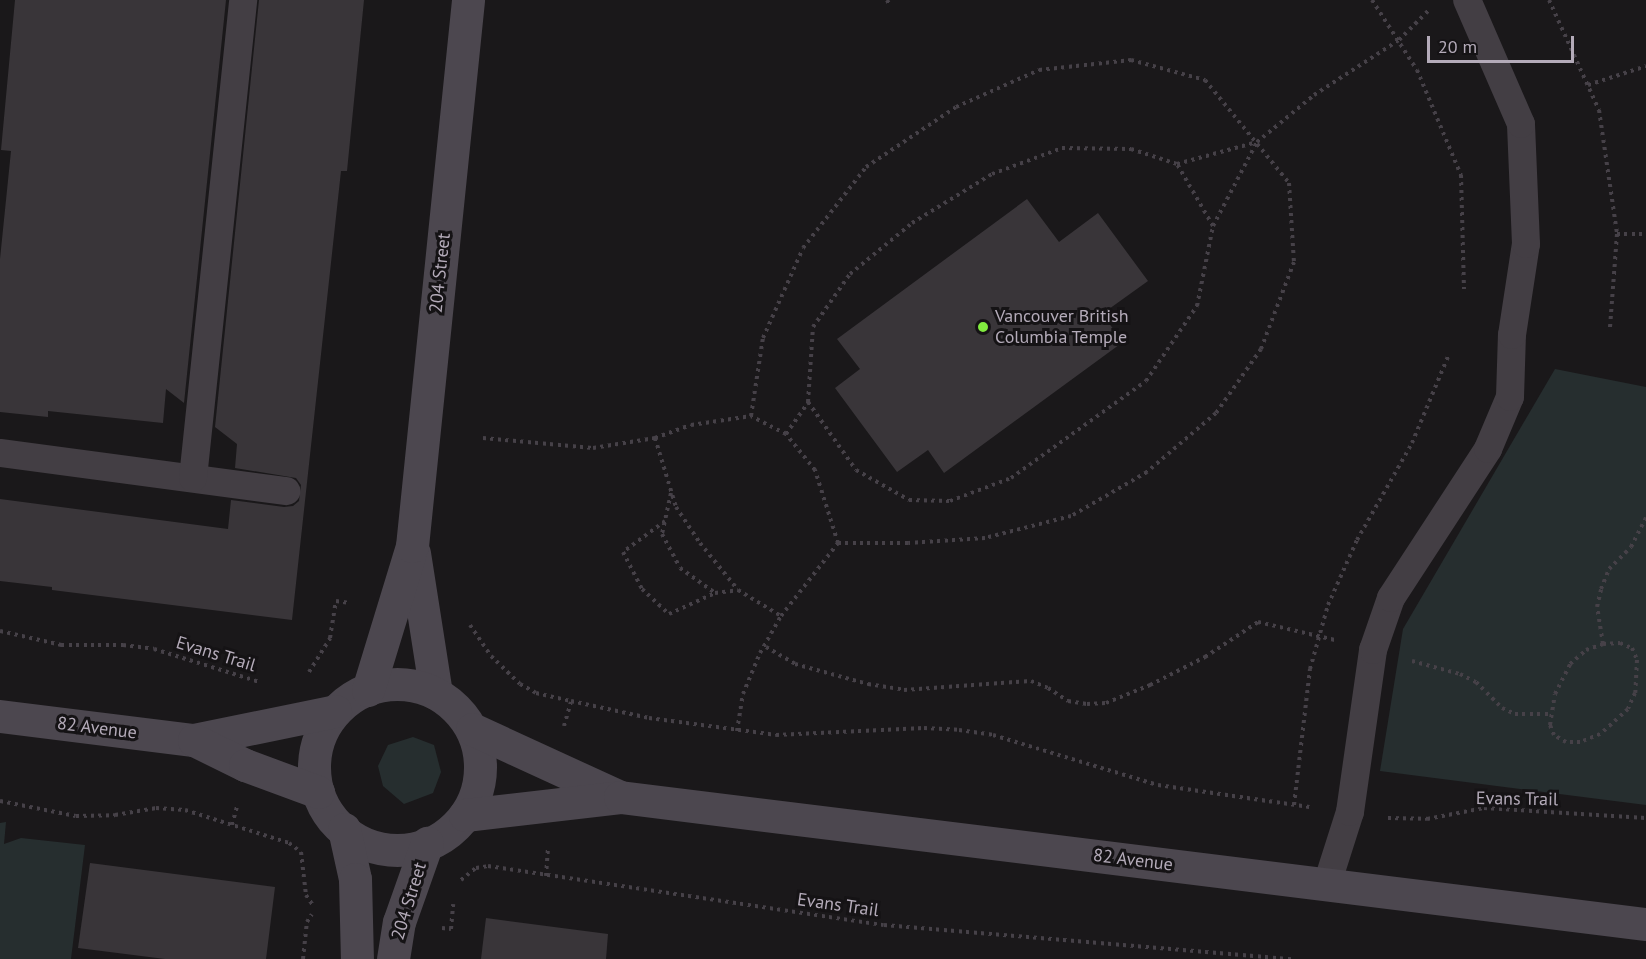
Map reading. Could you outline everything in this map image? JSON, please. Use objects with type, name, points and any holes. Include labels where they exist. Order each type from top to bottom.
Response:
[{"type":"street","name":"204 Street","points":[[368,690],[412,546],[468,0]]},
{"type":"street","name":"204 Street","points":[[412,546],[436,693]]},
{"type":"street","points":[[385,684],[411,685],[436,693],[457,708],[472,729],[480,754],[480,780],[471,805],[456,826],[427,843],[408,850],[379,848],[352,836],[331,817],[318,792],[314,764],[320,736],[335,711],[357,694],[385,684]]},
{"type":"street","name":"82 Avenue","points":[[0,716],[194,740],[335,711]]},
{"type":"street","name":"82 Avenue","points":[[472,729],[621,797]]},
{"type":"street","name":"82 Avenue","points":[[194,740],[245,765],[318,792]]},
{"type":"street","name":"82 Avenue","points":[[465,815],[621,797],[1646,924]]},
{"type":"street","points":[[344,829],[355,879],[357,959]]},
{"type":"street","name":"204 Street","points":[[393,959],[399,921],[427,843]]},
{"type":"lane","points":[[193,477],[243,0]]},
{"type":"lane","points":[[1326,884],[1350,812],[1373,650],[1392,598],[1488,449],[1510,397],[1512,335],[1526,244],[1521,124],[1467,0]]},
{"type":"lane","points":[[0,453],[286,491]]},
{"type":"path","points":[[887,0],[890,6]]},
{"type":"path","points":[[1372,0],[1417,70],[1461,175],[1464,289]]},
{"type":"path","points":[[1549,0],[1599,110],[1617,234],[1611,328]]},
{"type":"path","points":[[808,402],[856,470],[909,500],[950,501],[1011,477],[1146,381],[1197,306],[1213,226],[1257,142],[1314,95],[1399,39],[1431,8]]},
{"type":"path","points":[[751,416],[763,339],[803,248],[866,167],[956,107],[1039,70],[1131,60],[1205,80],[1289,183],[1294,262],[1261,349],[1216,413],[1148,472],[1071,516],[985,538],[908,543],[838,543]]},
{"type":"path","points":[[1588,85],[1646,66]]},
{"type":"path","points":[[786,434],[808,402],[813,327],[850,274],[912,223],[992,174],[1062,148],[1131,149],[1177,164],[1257,142]]},
{"type":"path","points":[[1177,164],[1213,226]]},
{"type":"path","points":[[1617,234],[1646,234]]},
{"type":"path","points":[[483,438],[593,448],[655,438],[691,425],[751,416],[786,434],[815,470],[838,543]]},
{"type":"path","points":[[655,438],[676,507],[700,543],[738,590],[781,616]]},
{"type":"path","points":[[671,492],[662,534],[680,568],[715,593]]},
{"type":"path","points":[[1603,644],[1597,607],[1601,589],[1609,569],[1631,547],[1646,518]]},
{"type":"path","points":[[664,520],[622,552],[642,589],[669,614],[715,593],[738,590]]},
{"type":"path","points":[[737,731],[743,694],[781,616],[838,543]]},
{"type":"path","points":[[302,676],[315,664],[330,638],[336,602],[355,603]]},
{"type":"path","points":[[464,616],[491,656],[507,673],[536,693],[649,718],[776,735],[924,728],[993,735],[1158,785],[1311,807]]},
{"type":"path","points":[[766,647],[795,664],[868,684],[904,690],[1030,681],[1048,688],[1068,701],[1087,704],[1106,703],[1150,685],[1205,657],[1258,622],[1460,674],[1476,682],[1502,708],[1515,714],[1552,714]]},
{"type":"path","name":"Evans Trail","points":[[0,631],[61,645],[123,645],[154,649],[233,675],[268,682]]},
{"type":"path","points":[[1620,643],[1632,648],[1637,660],[1635,693],[1628,710],[1600,734],[1580,742],[1566,742],[1554,735],[1550,725],[1552,714],[1558,687],[1570,664],[1586,650],[1603,644],[1620,643]]},
{"type":"path","points":[[0,801],[76,816],[116,815],[156,808],[185,810],[289,843],[301,852],[306,895],[315,908],[307,922],[303,959]]},
{"type":"path","name":"Evans Trail","points":[[1388,818],[1427,819],[1484,808],[1646,818]]},
{"type":"path","points":[[546,876],[548,842]]},
{"type":"path","name":"Evans Trail","points":[[459,882],[466,874],[488,866],[884,925],[1293,959]]},
{"type":"path","points":[[439,927],[451,929],[453,902]]},
{"type":"shaded area","points":[[1555,369],[1646,387],[1646,805],[1380,771],[1403,629]]},
{"type":"shaded area","points":[[413,737],[434,745],[441,772],[433,793],[404,804],[383,786],[378,766],[388,745]]},
{"type":"shaded area","points":[[6,822],[4,844],[21,838],[85,845],[71,959],[0,959],[0,823]]},
{"type":"building","points":[[15,0],[226,0],[184,403],[166,389],[163,423],[48,411],[48,417],[0,412],[0,259],[11,151],[1,150]]},
{"type":"building","points":[[259,0],[364,0],[347,171],[341,171],[292,620],[52,590],[52,587],[0,581],[0,499],[228,529],[231,500],[284,507],[293,506],[299,501],[301,485],[296,478],[235,468],[237,444],[215,427]]},
{"type":"building","name":"Vancouver British Columbia Temple","points":[[1027,199],[1059,242],[1098,213],[1148,281],[1102,314],[1123,342],[944,473],[928,450],[897,472],[835,388],[860,369],[837,339]]},
{"type":"building","points":[[90,863],[275,887],[266,959],[165,959],[78,948]]},
{"type":"building","points":[[486,918],[608,934],[606,959],[481,959]]},
{"type":"place","name":"Vancouver British Columbia Temple","points":[[983,327]]}]
